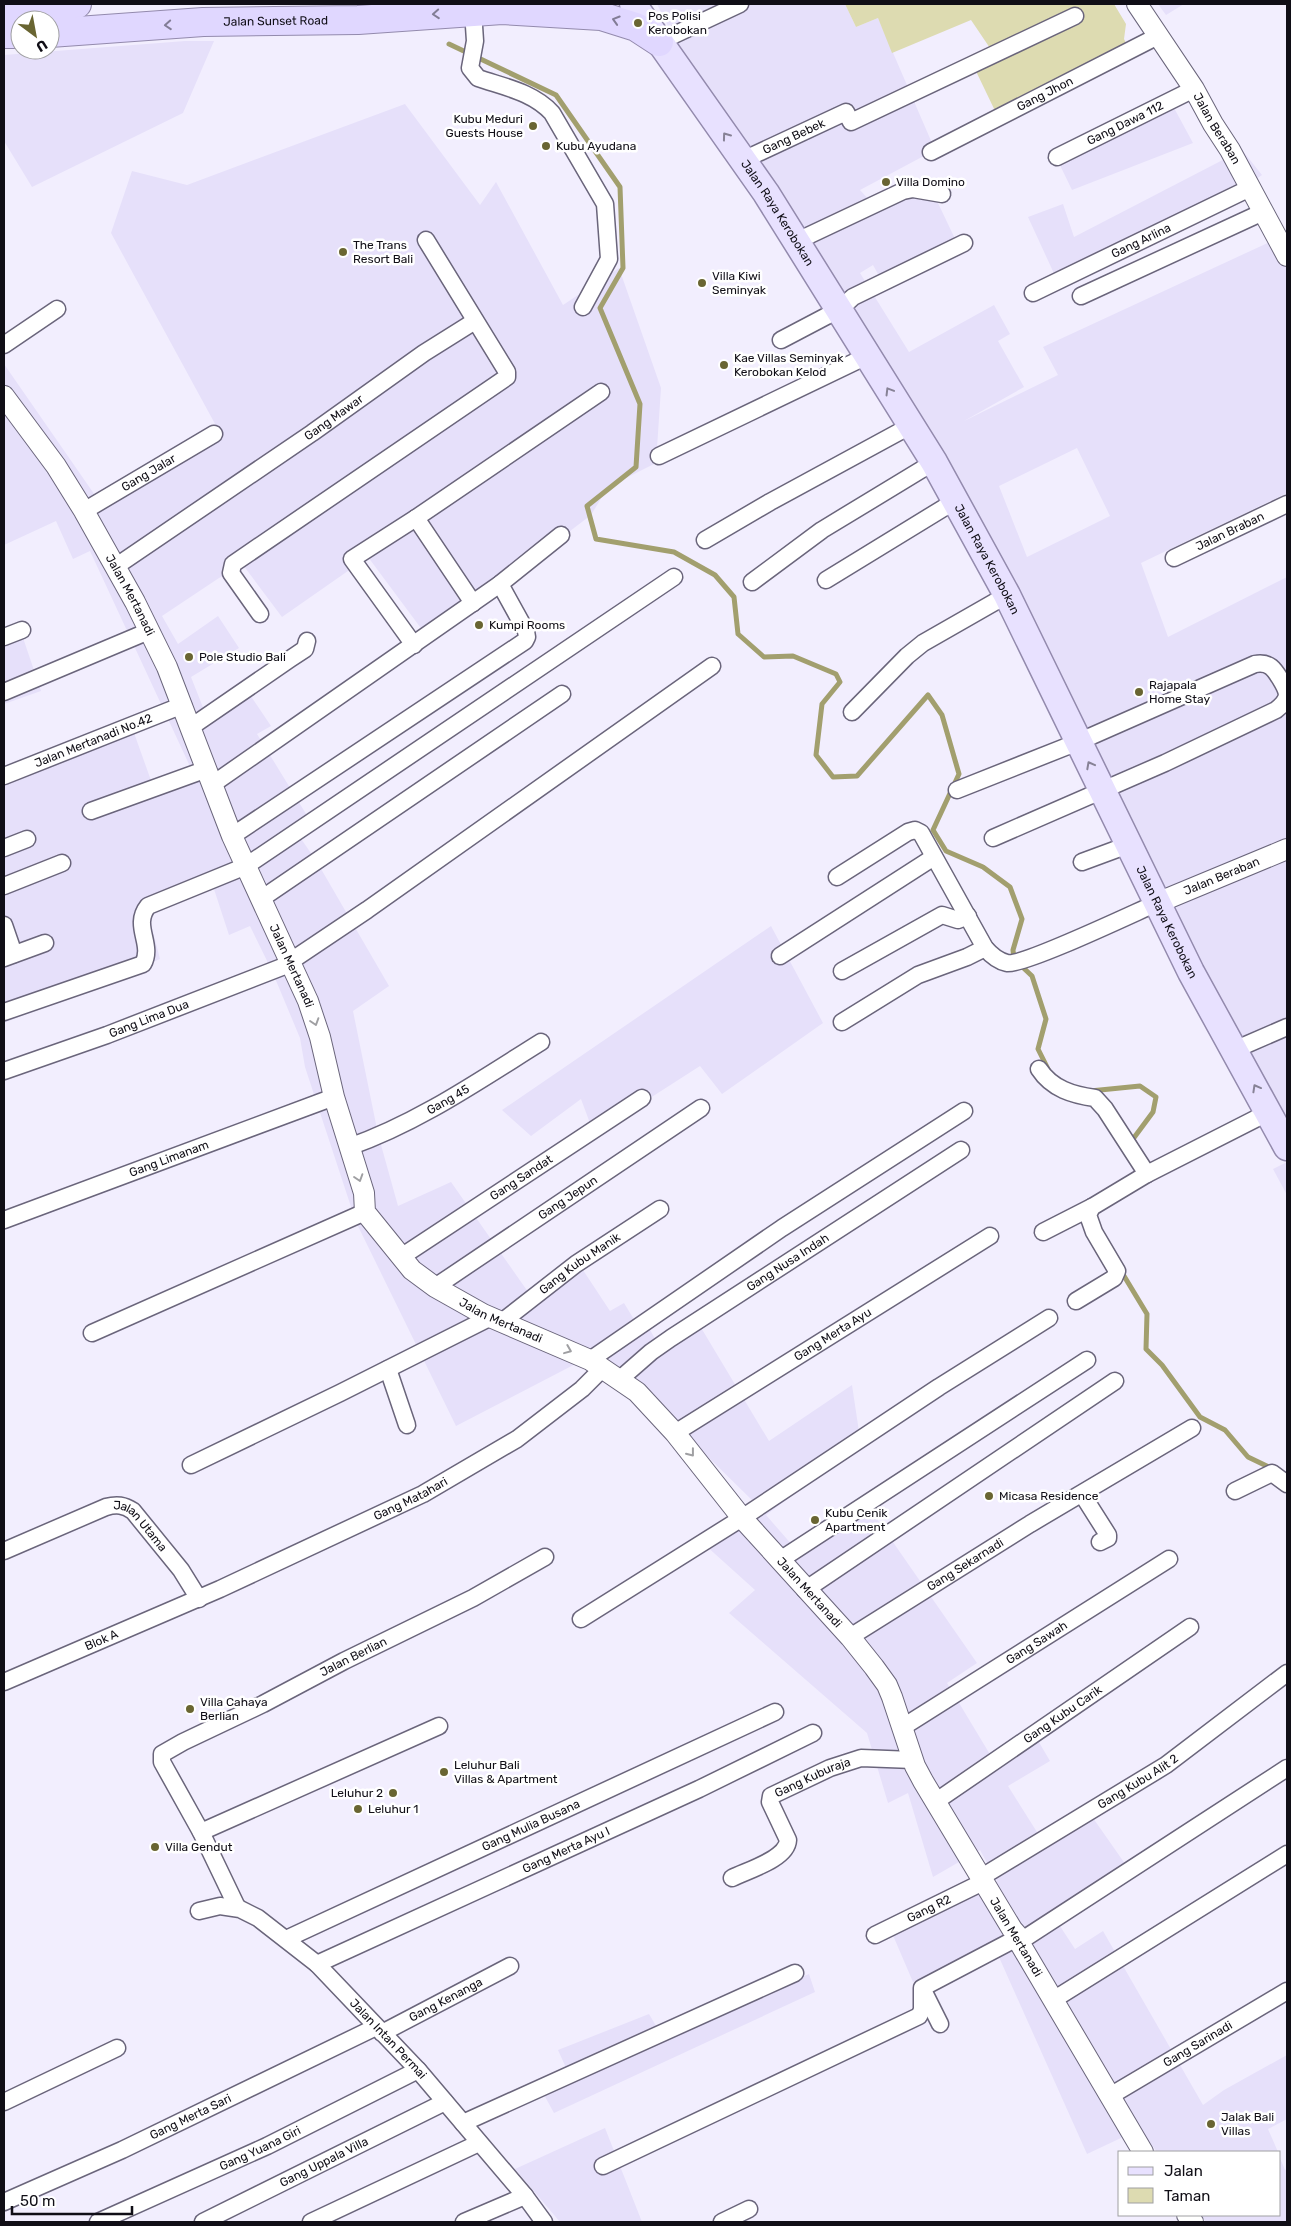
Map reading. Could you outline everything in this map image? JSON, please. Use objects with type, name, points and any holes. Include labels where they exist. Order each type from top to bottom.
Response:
[{"type":"highway","points":[[4,9],[77,4]]},
{"type":"highway","points":[[502,10],[568,4]]},
{"type":"highway","points":[[502,10],[601,16],[636,27],[659,42]]},
{"type":"highway","name":"Jalan Sunset Road","points":[[60,32],[202,13],[358,20],[502,10]]},
{"type":"main road","name":"Jalan Raya Kerobokan","points":[[633,4],[743,160],[797,241],[934,462],[1007,595],[1078,742],[1104,790],[1128,845],[1191,972],[1287,1147]]},
{"type":"street","points":[[659,42],[740,4]]},
{"type":"street","name":"Jalan Beraban","points":[[1137,4],[1194,89],[1230,150],[1287,256]]},
{"type":"street","points":[[473,11],[475,41],[470,68],[478,78],[534,97],[543,103],[552,113],[605,204],[609,259],[583,307]]},
{"type":"street","name":"Gang Bebek","points":[[743,160],[846,112],[851,122],[1075,16]]},
{"type":"street","name":"Gang Jhon","points":[[932,152],[1158,36]]},
{"type":"street","name":"Gang Dawa 112","points":[[1057,156],[1194,89]]},
{"type":"street","name":"Gang Arlina","points":[[1033,294],[1250,188]]},
{"type":"street","points":[[797,241],[903,191],[919,190],[942,194]]},
{"type":"street","points":[[1081,296],[1263,212]]},
{"type":"street","points":[[260,614],[231,573],[233,564],[345,486],[506,380],[507,372],[426,240]]},
{"type":"street","points":[[781,340],[840,309],[853,298],[964,243]]},
{"type":"street","points":[[4,345],[57,309]]},
{"type":"street","name":"Gang Mawar","points":[[116,567],[312,433],[424,352],[475,321]]},
{"type":"street","points":[[660,456],[867,356]]},
{"type":"street","points":[[414,645],[352,559],[416,518],[601,392]]},
{"type":"street","name":"Jalan Mertanadi","points":[[4,396],[56,466],[84,511],[149,631],[183,705],[232,836],[316,1022],[334,1097],[364,1193],[365,1212],[412,1270],[435,1287],[497,1319],[597,1364],[638,1392],[675,1433],[742,1518],[805,1590],[850,1637],[887,1685],[913,1760],[935,1802],[1019,1939],[1142,2151]]},
{"type":"street","points":[[706,540],[770,502],[910,426]]},
{"type":"street","name":"Gang Jalar","points":[[84,511],[214,434]]},
{"type":"street","points":[[752,582],[822,530],[934,462]]},
{"type":"street","points":[[826,580],[955,501]]},
{"type":"street","name":"Jalan Braban","points":[[1174,558],[1287,504]]},
{"type":"street","points":[[416,518],[473,603]]},
{"type":"street","points":[[91,812],[210,776],[414,645],[500,584],[561,535]]},
{"type":"street","points":[[4,1012],[143,964],[147,953],[141,920],[143,912],[148,906],[246,866],[674,577]]},
{"type":"street","points":[[232,836],[525,641],[527,637],[526,631],[500,584]]},
{"type":"street","points":[[852,712],[897,665],[923,643],[1007,595]]},
{"type":"street","points":[[4,636],[22,630]]},
{"type":"street","points":[[4,692],[149,631]]},
{"type":"street","points":[[191,727],[305,648],[307,641]]},
{"type":"street","points":[[958,790],[1078,742],[1255,664],[1266,664],[1272,667],[1286,690],[1287,696],[1276,710],[1104,790],[993,838]]},
{"type":"street","name":"Gang Lima Dua","points":[[4,1071],[108,1035],[282,967],[367,910],[712,666]]},
{"type":"street","points":[[261,899],[562,694]]},
{"type":"street","name":"Jalan Mertanadi No.42","points":[[4,776],[183,705]]},
{"type":"street","points":[[837,877],[908,832],[915,830],[920,834],[934,857],[985,948],[992,956],[1009,964],[1157,903]]},
{"type":"street","points":[[4,848],[27,839]]},
{"type":"street","points":[[1082,862],[1128,845]]},
{"type":"street","name":"Jalan Beraban","points":[[1157,903],[1287,849]]},
{"type":"street","points":[[780,956],[934,857]]},
{"type":"street","points":[[4,886],[62,863]]},
{"type":"street","points":[[842,971],[942,915],[958,920],[968,916]]},
{"type":"street","points":[[4,925],[9,956],[45,943]]},
{"type":"street","points":[[842,1022],[918,975],[967,957],[985,948]]},
{"type":"street","points":[[1234,1050],[1287,1026]]},
{"type":"street","name":"Gang 45","points":[[349,1147],[369,1140],[455,1096],[541,1042]]},
{"type":"street","points":[[1039,1069],[1051,1084],[1076,1096],[1095,1098],[1105,1109],[1147,1174]]},
{"type":"street","name":"Gang Limanam","points":[[4,1220],[334,1097]]},
{"type":"street","name":"Gang Sandat","points":[[401,1257],[642,1098]]},
{"type":"street","name":"Gang Jepun","points":[[435,1287],[701,1108]]},
{"type":"street","name":"Gang Matahari","points":[[199,1599],[431,1489],[517,1439],[582,1389],[597,1364],[782,1228],[964,1111]]},
{"type":"street","points":[[1043,1232],[1092,1207],[1147,1174],[1269,1112]]},
{"type":"street","name":"Gang Nusa Indah","points":[[620,1380],[651,1352],[961,1150]]},
{"type":"street","points":[[1076,1301],[1114,1278],[1117,1271],[1094,1232],[1088,1215],[1092,1207]]},
{"type":"street","name":"Gang Kubu Manik","points":[[190,1465],[388,1368],[497,1319],[660,1208]]},
{"type":"street","points":[[92,1333],[365,1212]]},
{"type":"street","name":"Gang Merta Ayu","points":[[675,1433],[990,1236]]},
{"type":"street","points":[[581,1619],[742,1518],[939,1387],[1049,1318]]},
{"type":"street","points":[[780,1560],[1087,1360]]},
{"type":"street","points":[[388,1368],[407,1425]]},
{"type":"street","points":[[805,1590],[1115,1381]]},
{"type":"street","name":"Gang Sekarnadi","points":[[850,1637],[1192,1428]]},
{"type":"street","points":[[1235,1491],[1272,1473],[1287,1484]]},
{"type":"street","points":[[1082,1494],[1108,1535],[1108,1538],[1100,1542]]},
{"type":"street","name":"Jalan Utama","points":[[4,1551],[106,1507],[125,1506],[134,1511],[181,1570],[199,1599]]},
{"type":"street","name":"Jalan Berlian","points":[[201,1832],[162,1762],[162,1754],[344,1661],[473,1598],[545,1557]]},
{"type":"street","name":"Gang Sawah","points":[[903,1727],[1168,1559]]},
{"type":"street","name":"Blok A","points":[[4,1682],[199,1599]]},
{"type":"street","name":"Gang Kubu Carik","points":[[935,1802],[1190,1627]]},
{"type":"street","name":"Gang Kubu Alit 2","points":[[982,1880],[1166,1765],[1287,1673]]},
{"type":"street","name":"Gang Mulia Busana","points":[[286,1939],[775,1712]]},
{"type":"street","points":[[199,1911],[220,1906],[237,1907],[201,1832],[439,1726]]},
{"type":"street","name":"Gang Merta Ayu I","points":[[317,1964],[684,1796],[813,1733]]},
{"type":"street","name":"Gang Kuburaja","points":[[732,1878],[779,1856],[787,1846],[788,1840],[770,1802],[771,1796],[830,1768],[861,1758],[913,1760]]},
{"type":"street","points":[[922,1988],[1019,1939],[1287,1768]]},
{"type":"street","points":[[1054,2000],[1287,1854]]},
{"type":"street","name":"Gang R2","points":[[875,1935],[982,1880]]},
{"type":"street","name":"Jalan Intan Permai","points":[[237,1907],[258,1918],[317,1964],[418,2070],[525,2196],[544,2222]]},
{"type":"street","name":"Gang Kenanga","points":[[379,2030],[510,1966]]},
{"type":"street","points":[[463,2124],[795,1973]]},
{"type":"street","points":[[922,1988],[940,2024]]},
{"type":"street","points":[[603,2166],[918,2016],[922,2010],[922,1988]]},
{"type":"street","name":"Gang Sarinadi","points":[[1110,2096],[1287,1990]]},
{"type":"street","name":"Gang Merta Sari","points":[[4,2202],[122,2150],[379,2030]]},
{"type":"street","points":[[4,2102],[117,2048]]},
{"type":"street","name":"Gang Yuana Giri","points":[[98,2222],[267,2146],[418,2070]]},
{"type":"street","name":"Gang Uppala Villa","points":[[203,2222],[445,2102]]},
{"type":"street","points":[[311,2222],[479,2143]]},
{"type":"street","points":[[464,2222],[525,2196]]},
{"type":"street","points":[[722,2222],[749,2209]]},
{"type":"shaded area","points":[[657,4],[845,4],[856,27],[878,18],[935,150],[860,190],[870,201],[928,182],[957,243],[882,281],[873,265],[860,273],[909,352],[994,305],[1010,334],[998,341],[1024,387],[964,421],[1058,375],[1043,347],[1287,234],[1287,493],[1141,563],[1168,637],[1287,577],[1287,1113],[1285,1114],[1257,1071],[1194,950],[1037,644],[969,496],[876,347],[683,56]],"holes":[[[1077,448],[1110,516],[1027,557],[999,486]]]},
{"type":"shaded area","points":[[1158,4],[1184,4],[1166,15]]},
{"type":"shaded area","points":[[185,41],[214,41],[183,113],[32,187],[4,141],[4,55],[10,55],[10,60],[60,60],[60,51]]},
{"type":"shaded area","points":[[405,104],[480,205],[496,182],[563,305],[619,268],[661,388],[656,463],[608,487],[591,515],[429,639],[368,557],[282,617],[243,565],[219,578],[162,616],[178,644],[218,616],[239,648],[191,677],[204,710],[244,686],[271,726],[257,734],[311,822],[295,830],[317,862],[389,986],[353,1011],[378,1134],[398,1206],[451,1182],[533,1299],[579,1264],[610,1311],[624,1303],[638,1326],[644,1319],[659,1346],[697,1321],[769,1441],[852,1385],[861,1445],[766,1515],[800,1554],[870,1509],[977,1663],[947,1683],[994,1761],[1033,1732],[1050,1761],[1008,1786],[1047,1848],[1093,1818],[1128,1868],[1054,1917],[1075,1949],[1103,1931],[1203,2105],[1224,2090],[1287,2055],[1287,2119],[1268,2129],[1278,2151],[1156,2151],[1140,2129],[1087,2154],[994,1946],[913,1982],[892,1933],[997,1881],[980,1850],[933,1877],[908,1793],[888,1803],[867,1733],[729,1613],[755,1590],[704,1544],[757,1505],[651,1401],[585,1359],[456,1426],[356,1222],[305,1067],[300,1038],[272,971],[250,926],[229,935],[211,880],[145,901],[160,959],[4,1023],[4,780],[133,730],[154,789],[194,775],[90,551],[73,559],[56,521],[4,545],[4,364],[99,501],[220,433],[111,233],[132,171],[187,185]]},
{"type":"shaded area","points":[[1173,106],[1193,143],[1072,190],[1056,157]]},
{"type":"shaded area","points":[[1242,150],[1262,175],[1227,199],[1057,280],[1028,217],[1063,204],[1074,237]]},
{"type":"shaded area","points":[[18,623],[41,691],[4,704],[4,629]]},
{"type":"shaded area","points":[[771,926],[823,1023],[722,1094],[700,1066],[594,1134],[581,1099],[531,1136],[502,1110]]},
{"type":"shaded area","points":[[1287,1162],[1287,1195],[1273,1169]]},
{"type":"shaded area","points":[[809,1974],[815,1992],[554,2113],[543,2093],[571,2079],[558,2050],[649,2014],[662,2036]]},
{"type":"shaded area","points":[[605,2128],[642,2222],[560,2222],[515,2169]]},
{"type":"shaded area","points":[[1281,2160],[1285,2170],[1287,2169],[1287,2222],[1206,2222],[1202,2216],[1281,2216]]},
{"type":"green space","points":[[845,4],[1114,4],[1126,24],[1124,39],[1131,53],[998,117],[973,65],[994,54],[971,20],[892,53],[878,18],[856,27]]},
{"type":"waterway","points":[[449,44],[556,95],[620,187],[623,268],[600,308],[640,404],[636,467],[587,506],[596,539],[674,552],[715,575],[734,597],[738,634],[764,657],[793,656],[836,674],[840,682],[822,704],[816,755],[833,777],[857,776],[928,695],[942,715],[959,774],[933,830],[946,851],[983,867],[1010,887],[1022,919],[1013,950],[1014,959],[1032,976],[1046,1019],[1038,1049],[1049,1071]]},
{"type":"waterway","points":[[1090,1091],[1140,1086],[1156,1097],[1153,1112],[1133,1139],[1135,1143]]},
{"type":"waterway","points":[[1121,1271],[1147,1314],[1146,1349],[1162,1365],[1200,1417],[1225,1430],[1248,1457],[1273,1469]]},
{"type":"place","name":"Pos Polisi Kerobokan","points":[[638,23]]},
{"type":"place","name":"Kubu Meduri Guests House","points":[[533,126]]},
{"type":"place","name":"Kubu Ayudana","points":[[546,146]]},
{"type":"place","name":"Villa Domino","points":[[886,182]]},
{"type":"place","name":"The Trans Resort Bali","points":[[343,252]]},
{"type":"place","name":"Villa Kiwi Seminyak","points":[[702,283]]},
{"type":"place","name":"Kae Villas Seminyak Kerobokan Kelod","points":[[724,365]]},
{"type":"place","name":"Kumpi Rooms","points":[[479,625]]},
{"type":"place","name":"Pole Studio Bali","points":[[189,657]]},
{"type":"place","name":"Rajapala Home Stay","points":[[1139,692]]},
{"type":"place","name":"Micasa Residence","points":[[989,1496]]},
{"type":"place","name":"Kubu Cenik Apartment","points":[[815,1520]]},
{"type":"place","name":"Villa Cahaya Berlian","points":[[190,1709]]},
{"type":"place","name":"Leluhur Bali Villas & Apartment","points":[[444,1772]]},
{"type":"place","name":"Leluhur 2","points":[[393,1793]]},
{"type":"place","name":"Leluhur 1","points":[[358,1809]]},
{"type":"place","name":"Villa Gendut","points":[[155,1847]]},
{"type":"place","name":"Jalak Bali Villas","points":[[1211,2124]]}]
